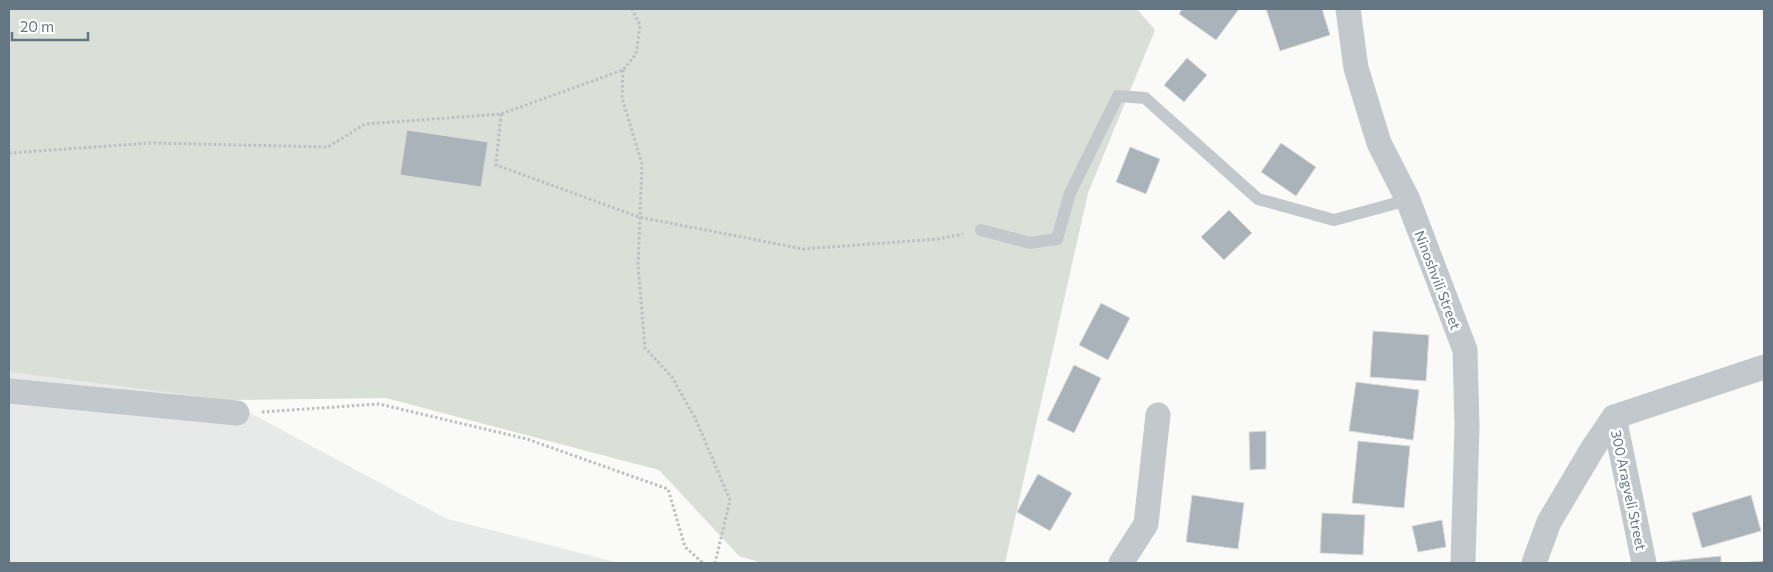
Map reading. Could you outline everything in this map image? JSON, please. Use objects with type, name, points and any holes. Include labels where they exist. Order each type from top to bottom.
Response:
[{"type":"street","name":"Ninoshvili Street","points":[[1348,9],[1356,68],[1379,143],[1408,200],[1465,350],[1467,426],[1463,563]]},
{"type":"street","points":[[1534,563],[1548,522],[1614,417],[1764,367]]},
{"type":"street","points":[[9,391],[237,413]]},
{"type":"street","points":[[1121,563],[1146,524],[1158,415]]},
{"type":"street","name":"300 Aragveli Street","points":[[1614,417],[1644,563]]},
{"type":"lane","points":[[981,230],[1030,244],[1057,239],[1070,193],[1118,96],[1145,98],[1258,199],[1334,220],[1408,200]]},
{"type":"path","points":[[9,153],[151,143],[328,147],[365,124],[501,114],[623,70],[636,54],[640,24],[632,9]]},
{"type":"path","points":[[623,70],[622,98],[642,164],[638,265],[645,348],[672,377],[696,420],[730,500],[715,563]]},
{"type":"path","points":[[501,114],[496,165],[640,217],[803,249],[938,239],[981,230]]},
{"type":"path","points":[[237,413],[379,404],[527,439],[668,489],[685,546],[703,563]]},
{"type":"shaded area","points":[[9,9],[1137,9],[1155,30],[1088,193],[1005,563],[762,563],[739,556],[659,470],[386,398],[226,400],[9,372]]},
{"type":"shaded area","points":[[9,372],[226,400],[447,519],[619,563],[9,563]]},
{"type":"building","points":[[1182,9],[1239,9],[1216,40],[1179,14]]},
{"type":"building","points":[[1266,9],[1322,9],[1330,35],[1280,51]]},
{"type":"building","points":[[1187,58],[1207,75],[1184,102],[1164,85]]},
{"type":"building","points":[[407,130],[488,142],[481,187],[400,175]]},
{"type":"building","points":[[1281,143],[1316,167],[1296,196],[1261,172]]},
{"type":"building","points":[[1130,147],[1160,159],[1146,194],[1116,182]]},
{"type":"building","points":[[1229,210],[1252,233],[1224,260],[1201,237]]},
{"type":"building","points":[[1101,303],[1130,318],[1108,360],[1079,345]]},
{"type":"building","points":[[1373,331],[1429,335],[1426,381],[1370,377]]},
{"type":"building","points":[[1074,365],[1101,378],[1074,433],[1047,420]]},
{"type":"building","points":[[1356,382],[1419,390],[1413,440],[1349,431]]},
{"type":"building","points":[[1266,431],[1266,469],[1250,470],[1249,432]]},
{"type":"building","points":[[1358,441],[1410,446],[1404,508],[1352,503]]},
{"type":"building","points":[[1038,474],[1072,493],[1050,531],[1017,512]]},
{"type":"building","points":[[1192,495],[1244,503],[1238,549],[1186,542]]},
{"type":"building","points":[[1751,495],[1761,531],[1702,548],[1692,513]]},
{"type":"building","points":[[1322,513],[1365,515],[1363,555],[1320,553]]},
{"type":"building","points":[[1442,520],[1446,547],[1418,552],[1412,526]]},
{"type":"building","points":[[1721,556],[1721,563],[1660,563],[1660,562]]},
{"type":"building","points":[[1764,561],[1764,563],[1741,563]]}]
